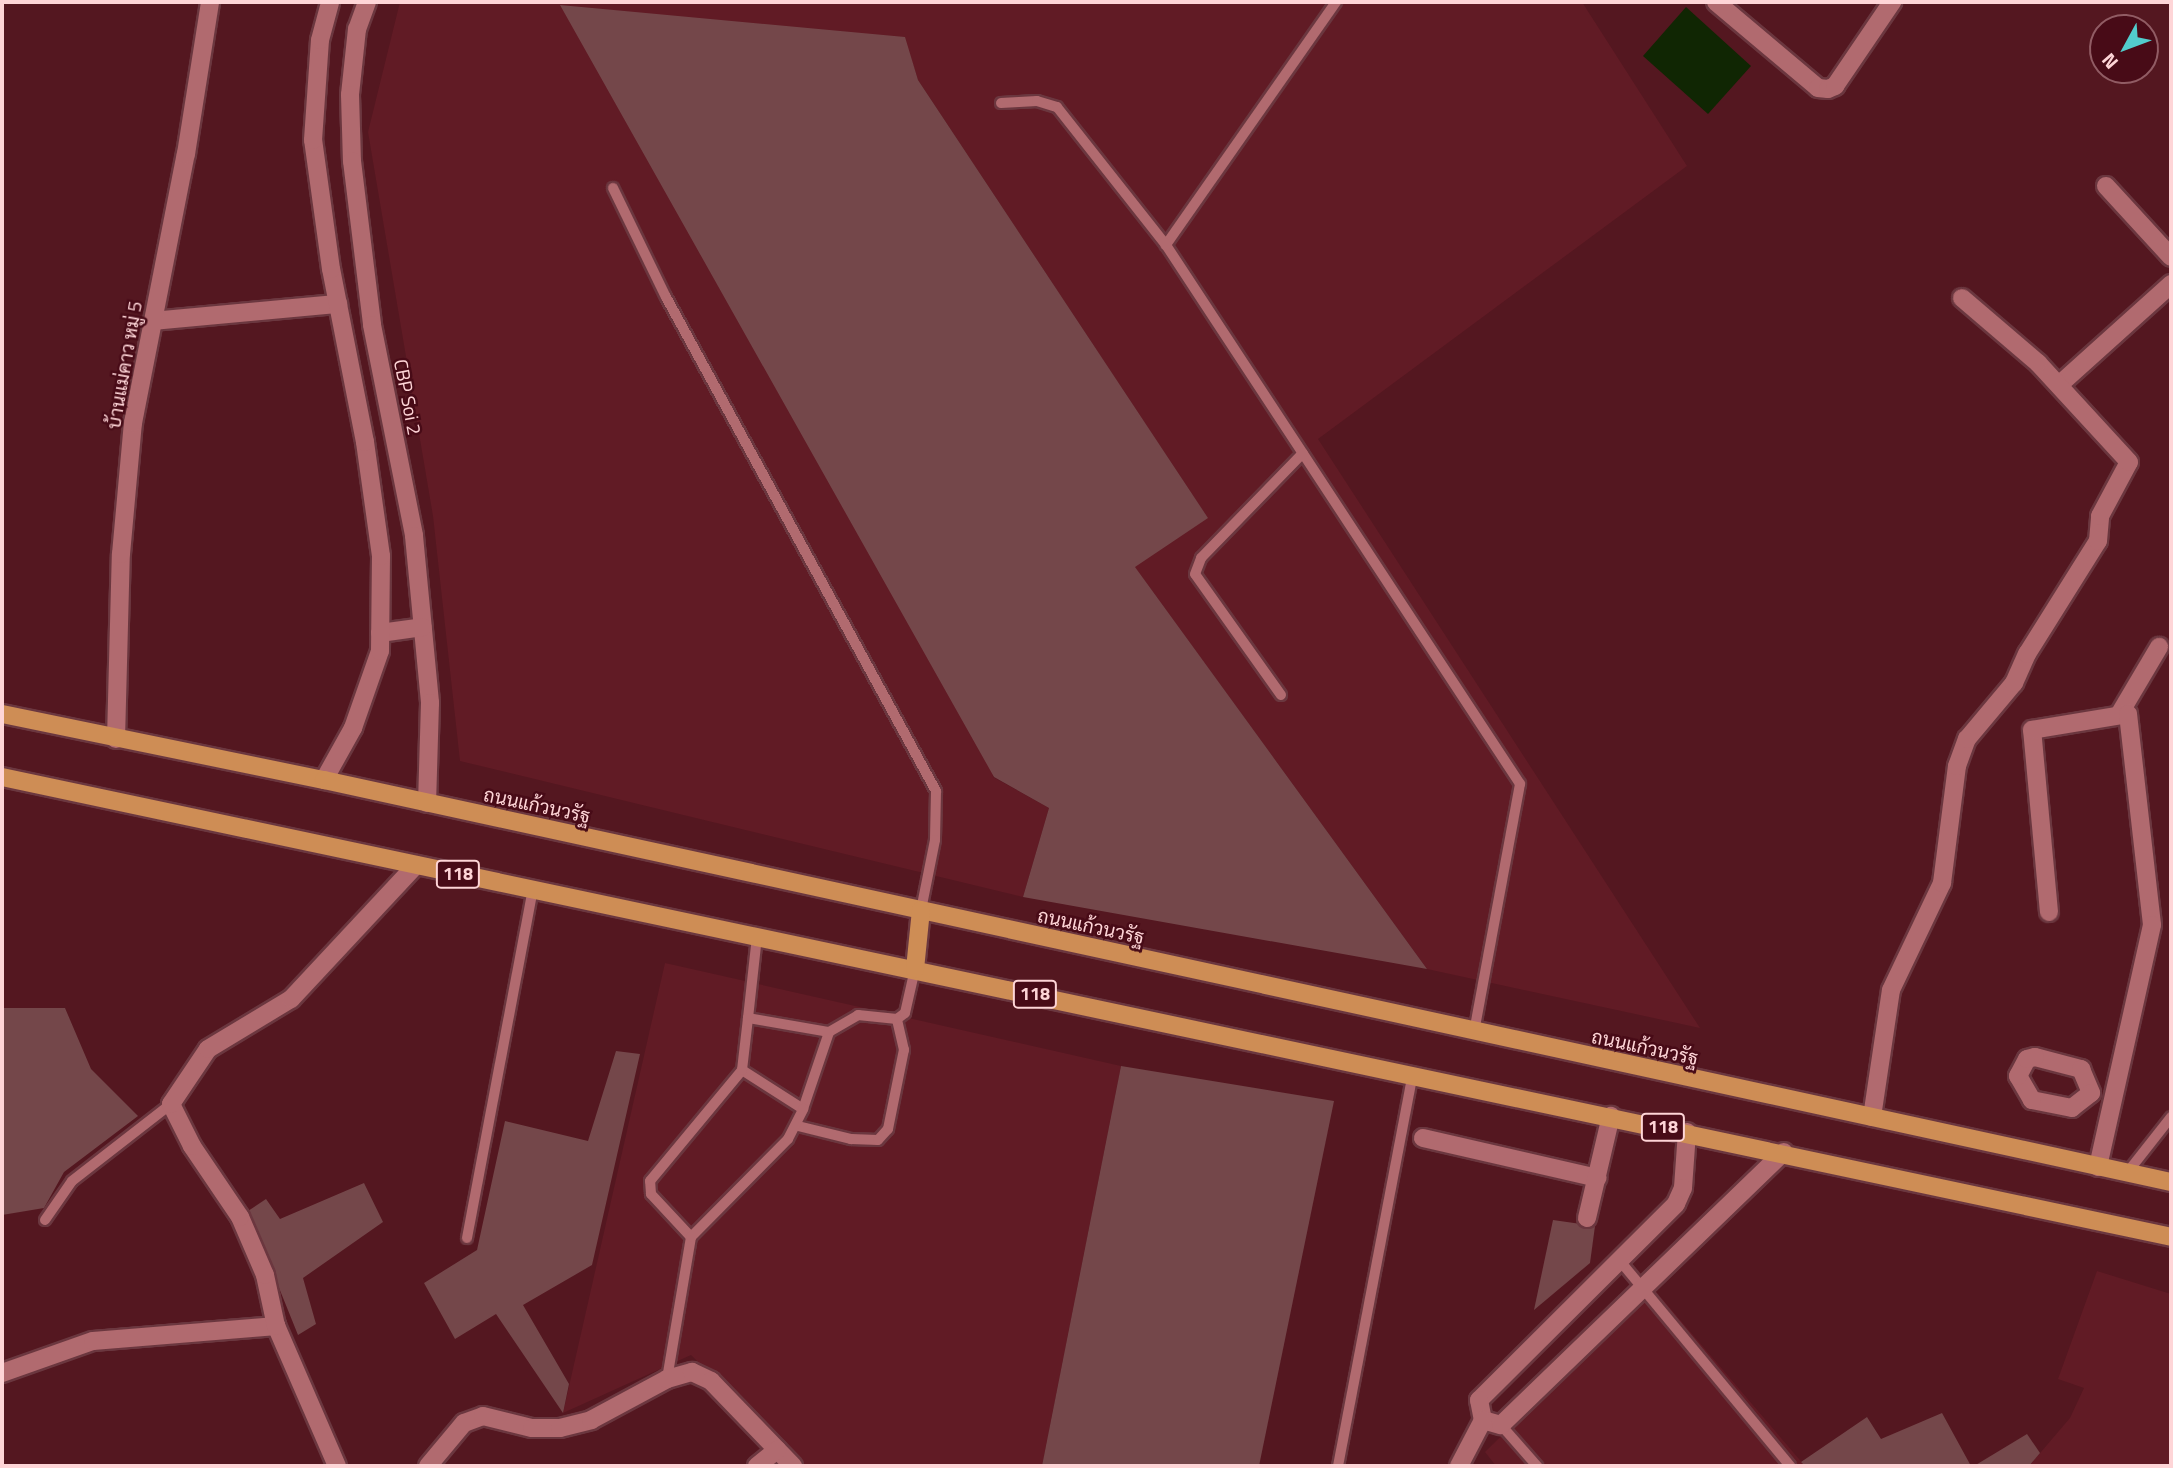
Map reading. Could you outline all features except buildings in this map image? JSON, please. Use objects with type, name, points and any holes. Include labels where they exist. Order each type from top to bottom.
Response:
[{"type":"main road","name":"ถนนแก้วนวรัฐ","points":[[2,714],[324,780],[2171,1182]]},
{"type":"main road","name":"118","points":[[2,777],[1784,1152],[2171,1237]]},
{"type":"main road","points":[[915,969],[921,910]]},
{"type":"street","name":"บ้านแม่คาว หมู่ 5","points":[[116,739],[125,502],[132,422],[153,321],[210,2]]},
{"type":"street","points":[[324,780],[353,728],[380,651],[381,556],[313,140],[320,40],[330,2]]},
{"type":"street","name":"CBP Soi 2","points":[[367,2],[357,29],[350,95],[352,161],[372,325],[414,536],[432,748],[427,803]]},
{"type":"street","points":[[1716,2],[1818,88],[1828,89],[1835,86],[1892,2]]},
{"type":"street","points":[[2106,186],[2171,257]]},
{"type":"street","points":[[2059,385],[2171,284]]},
{"type":"street","points":[[1872,1117],[1891,990],[1942,883],[1957,766],[1967,739],[2014,683],[2027,654],[2098,541],[2100,516],[2129,462],[2059,385],[1962,298]]},
{"type":"street","points":[[153,321],[338,304]]},
{"type":"street","points":[[380,633],[423,626]]},
{"type":"street","points":[[2120,713],[2159,647]]},
{"type":"street","points":[[2049,912],[2032,730],[2120,713],[2128,714],[2132,720],[2152,925],[2098,1167]]},
{"type":"street","points":[[337,1466],[276,1326],[265,1275],[240,1217],[192,1146],[171,1104],[208,1049],[291,999],[416,865]]},
{"type":"street","points":[[2091,1093],[2113,1098]]},
{"type":"street","points":[[1587,1218],[1611,1116]]},
{"type":"street","points":[[1459,1466],[1483,1420],[1479,1400],[1620,1261],[1680,1196],[1687,1132]]},
{"type":"street","points":[[1423,1138],[1597,1178]]},
{"type":"street","points":[[1483,1420],[1501,1425],[1784,1152]]},
{"type":"street","points":[[2,1373],[93,1341],[276,1326]]},
{"type":"street","points":[[428,1466],[464,1423],[482,1416],[532,1428],[560,1428],[591,1420],[667,1379],[692,1372],[711,1381],[793,1466]]},
{"type":"street","points":[[757,1466],[777,1450]]},
{"type":"lane","points":[[1166,245],[1336,2]]},
{"type":"lane","points":[[1001,103],[1037,101],[1057,107],[1166,245],[1520,784],[1474,1031]]},
{"type":"lane","points":[[613,188],[666,297],[936,791],[935,840],[921,910]]},
{"type":"lane","points":[[1281,695],[1195,574],[1201,558],[1303,453]]},
{"type":"lane","points":[[467,1238],[533,888]]},
{"type":"lane","points":[[691,1237],[650,1194],[650,1181],[742,1070],[757,936]]},
{"type":"lane","points":[[667,1379],[691,1237],[798,1126],[830,1032],[858,1015],[897,1019],[905,1013],[915,969]]},
{"type":"lane","points":[[748,1018],[830,1032]]},
{"type":"lane","points":[[798,1126],[851,1139],[878,1140],[888,1129],[904,1050],[897,1019]]},
{"type":"lane","points":[[742,1070],[803,1109]]},
{"type":"lane","points":[[1338,1466],[1413,1074]]},
{"type":"lane","points":[[45,1220],[72,1181],[171,1104]]},
{"type":"lane","points":[[2127,1173],[2171,1117]]},
{"type":"lane","points":[[1620,1261],[1790,1466]]},
{"type":"lane","points":[[1501,1425],[1537,1466]]},
{"type":"shaded area","points":[[400,2],[1582,2],[1687,166],[1318,439],[1700,1028],[1427,969],[1134,566],[1207,517],[918,80],[904,37],[993,777],[1049,808],[1023,897],[460,761],[433,516],[368,132]]},
{"type":"shaded area","points":[[560,5],[905,37],[918,80],[1208,518],[1135,567],[1427,969],[1023,897],[1049,808],[994,777]]},
{"type":"shaded area","points":[[1686,7],[1751,66],[1708,114],[1643,56]]},
{"type":"shaded area","points":[[665,963],[1121,1066],[1042,1466],[803,1466],[691,1355],[563,1413]]},
{"type":"shaded area","points":[[2,1008],[65,1008],[91,1069],[138,1116],[64,1172],[44,1208],[2,1215]]},
{"type":"shaded area","points":[[616,1051],[640,1054],[592,1265],[523,1305],[569,1384],[563,1413],[496,1314],[455,1339],[424,1283],[477,1250],[505,1121],[588,1141]]},
{"type":"shaded area","points":[[1121,1066],[1334,1101],[1259,1466],[1042,1466]]},
{"type":"shaded area","points":[[364,1183],[383,1222],[303,1278],[316,1324],[298,1335],[248,1211],[266,1199],[280,1219]]},
{"type":"shaded area","points":[[1553,1220],[1595,1226],[1590,1263],[1534,1310]]},
{"type":"shaded area","points":[[2097,1271],[2171,1294],[2171,1466],[2029,1466],[2070,1418],[2084,1388],[2058,1379]]},
{"type":"shaded area","points":[[1652,1287],[1805,1466],[1496,1466],[1485,1452]]},
{"type":"shaded area","points":[[1942,1413],[1971,1466],[1805,1466],[1801,1462],[1867,1417],[1881,1439]]},
{"type":"shaded area","points":[[2027,1434],[2040,1453],[2029,1466],[1974,1466]]}]
